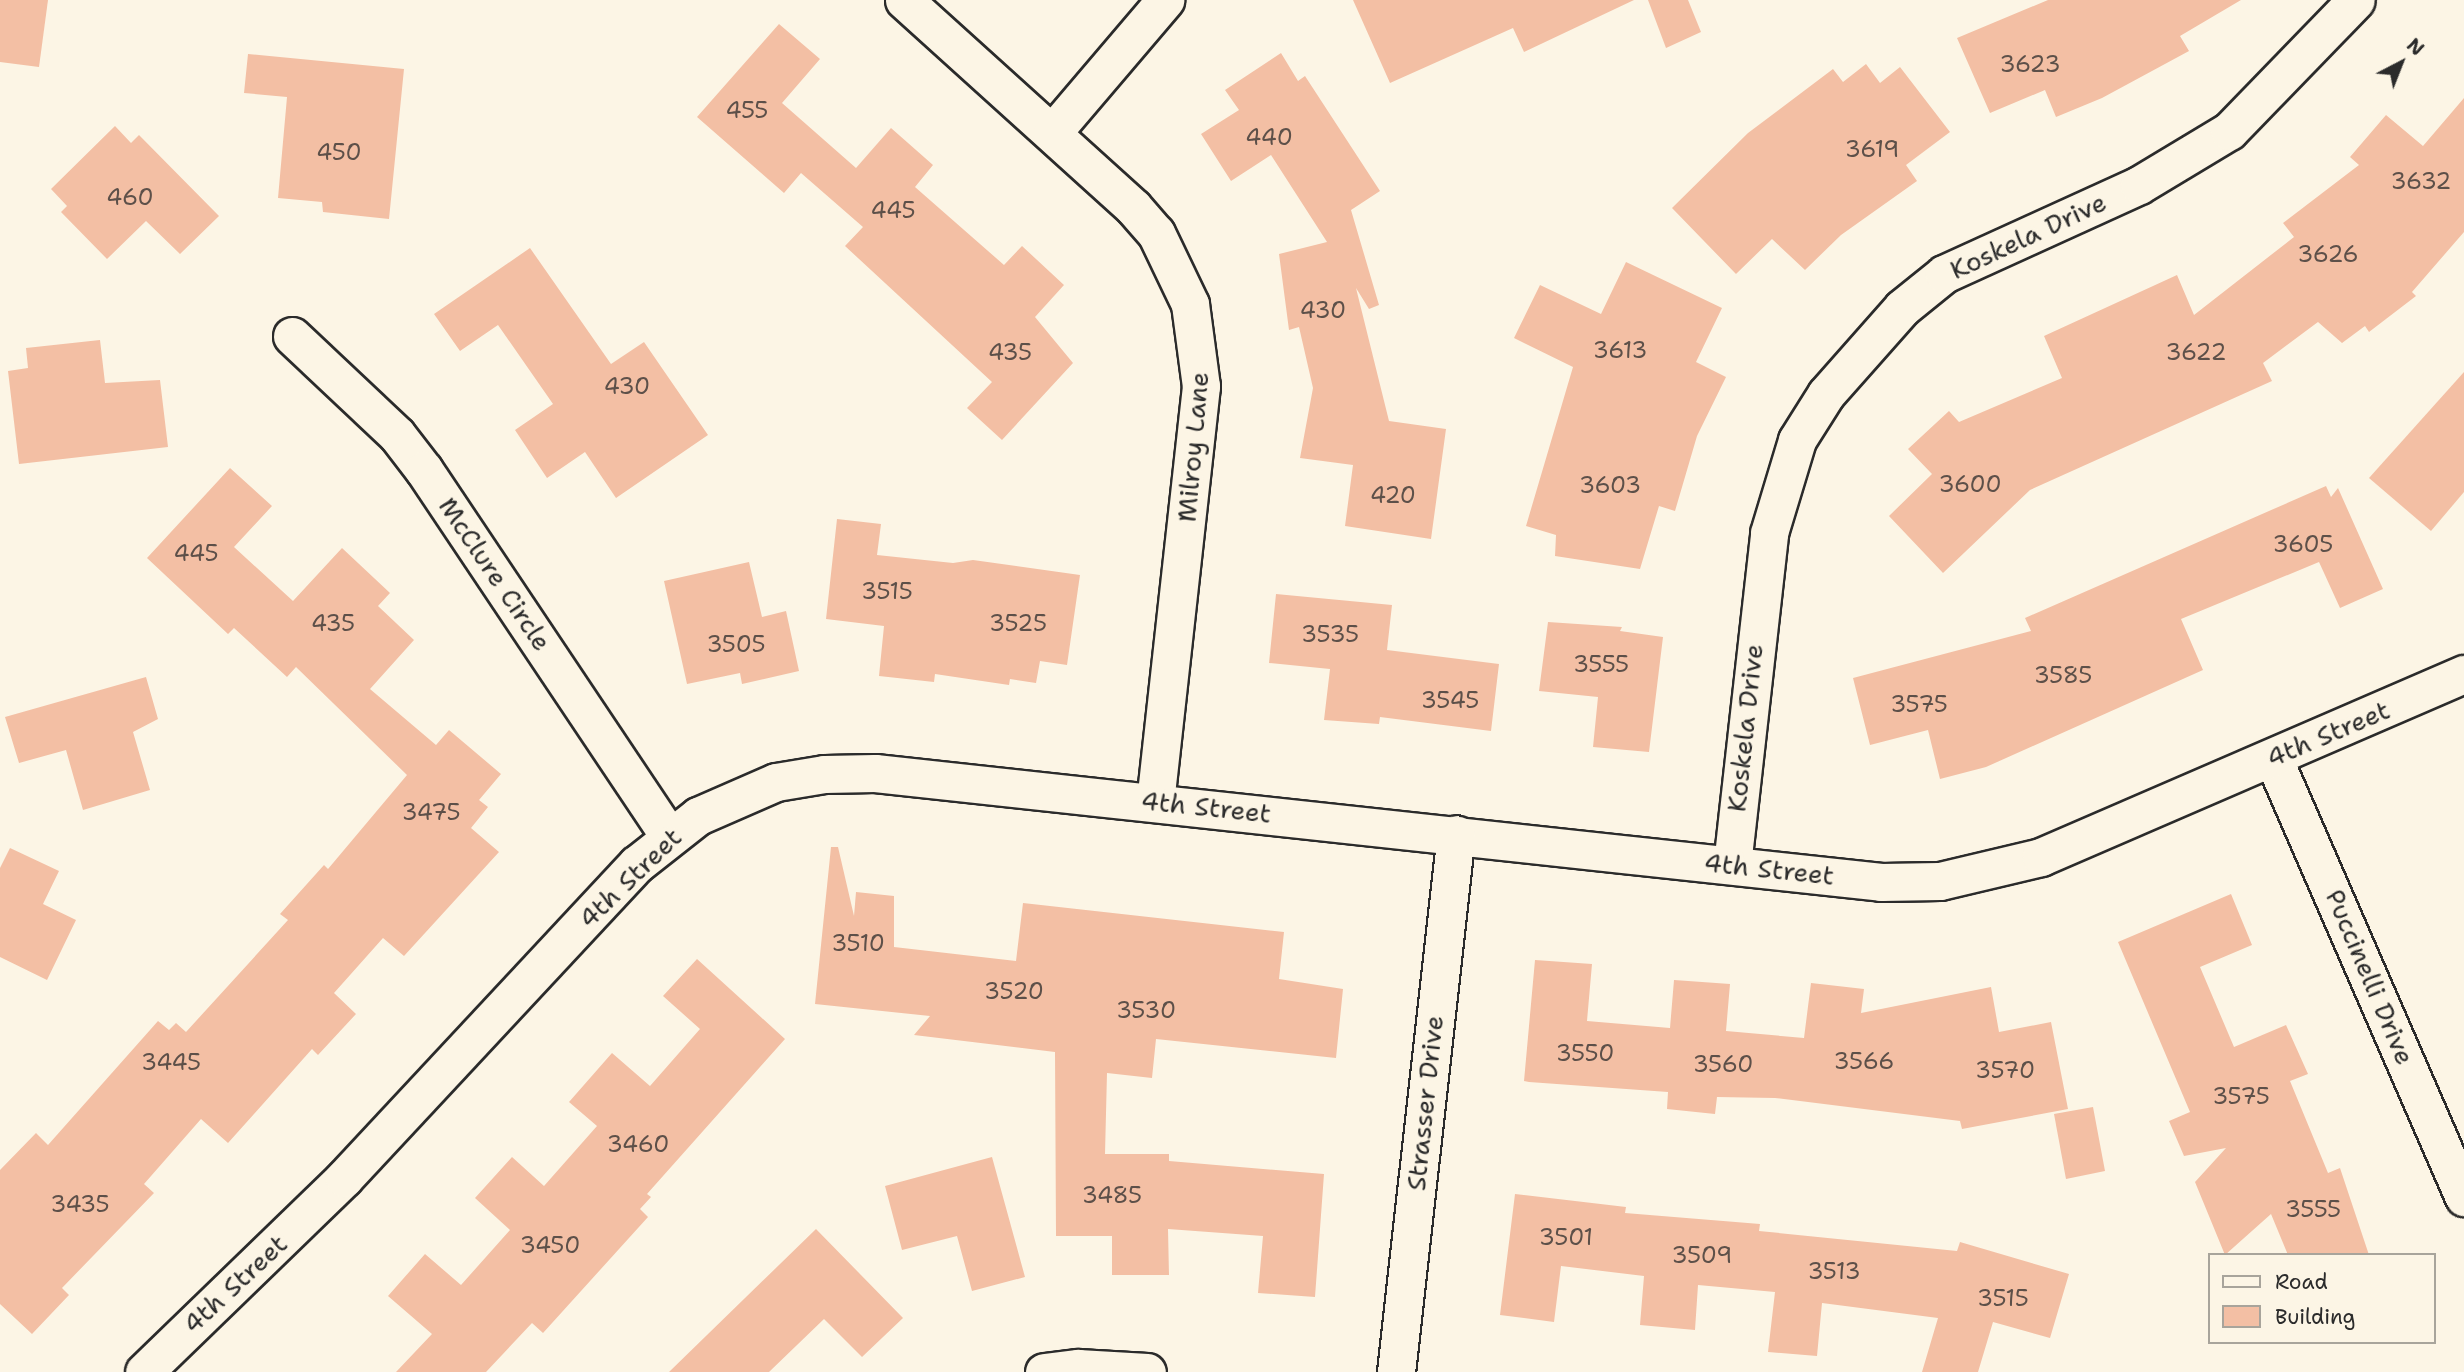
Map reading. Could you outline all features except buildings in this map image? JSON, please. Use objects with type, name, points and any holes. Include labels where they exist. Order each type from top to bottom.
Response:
[{"type":"street","name":"Milroy Lane","points":[[904,0],[1052,133],[1156,233],[1177,271],[1200,345],[1201,386],[1155,802]]},
{"type":"street","points":[[1052,133],[1165,0]]},
{"type":"street","name":"Koskela Drive","points":[[1732,865],[1769,533],[1797,440],[1826,394],[1902,308],[1944,274],[2139,185],[2229,131],[2356,0]]},
{"type":"street","name":"McClure Circle","points":[[292,336],[397,435],[424,470],[669,836]]},
{"type":"street","name":"4th Street","points":[[144,1372],[318,1205],[669,836],[732,799],[776,782],[824,774],[874,774],[1155,802],[1881,882],[1940,881],[1986,873],[2041,857],[2464,674]]},
{"type":"street","name":"Puccinelli Drive","points":[[2273,758],[2464,1198]]},
{"type":"street","name":"Strasser Drive","points":[[1396,1372],[1456,835]]},
{"type":"street","points":[[1044,1372],[1147,1372]]}]
